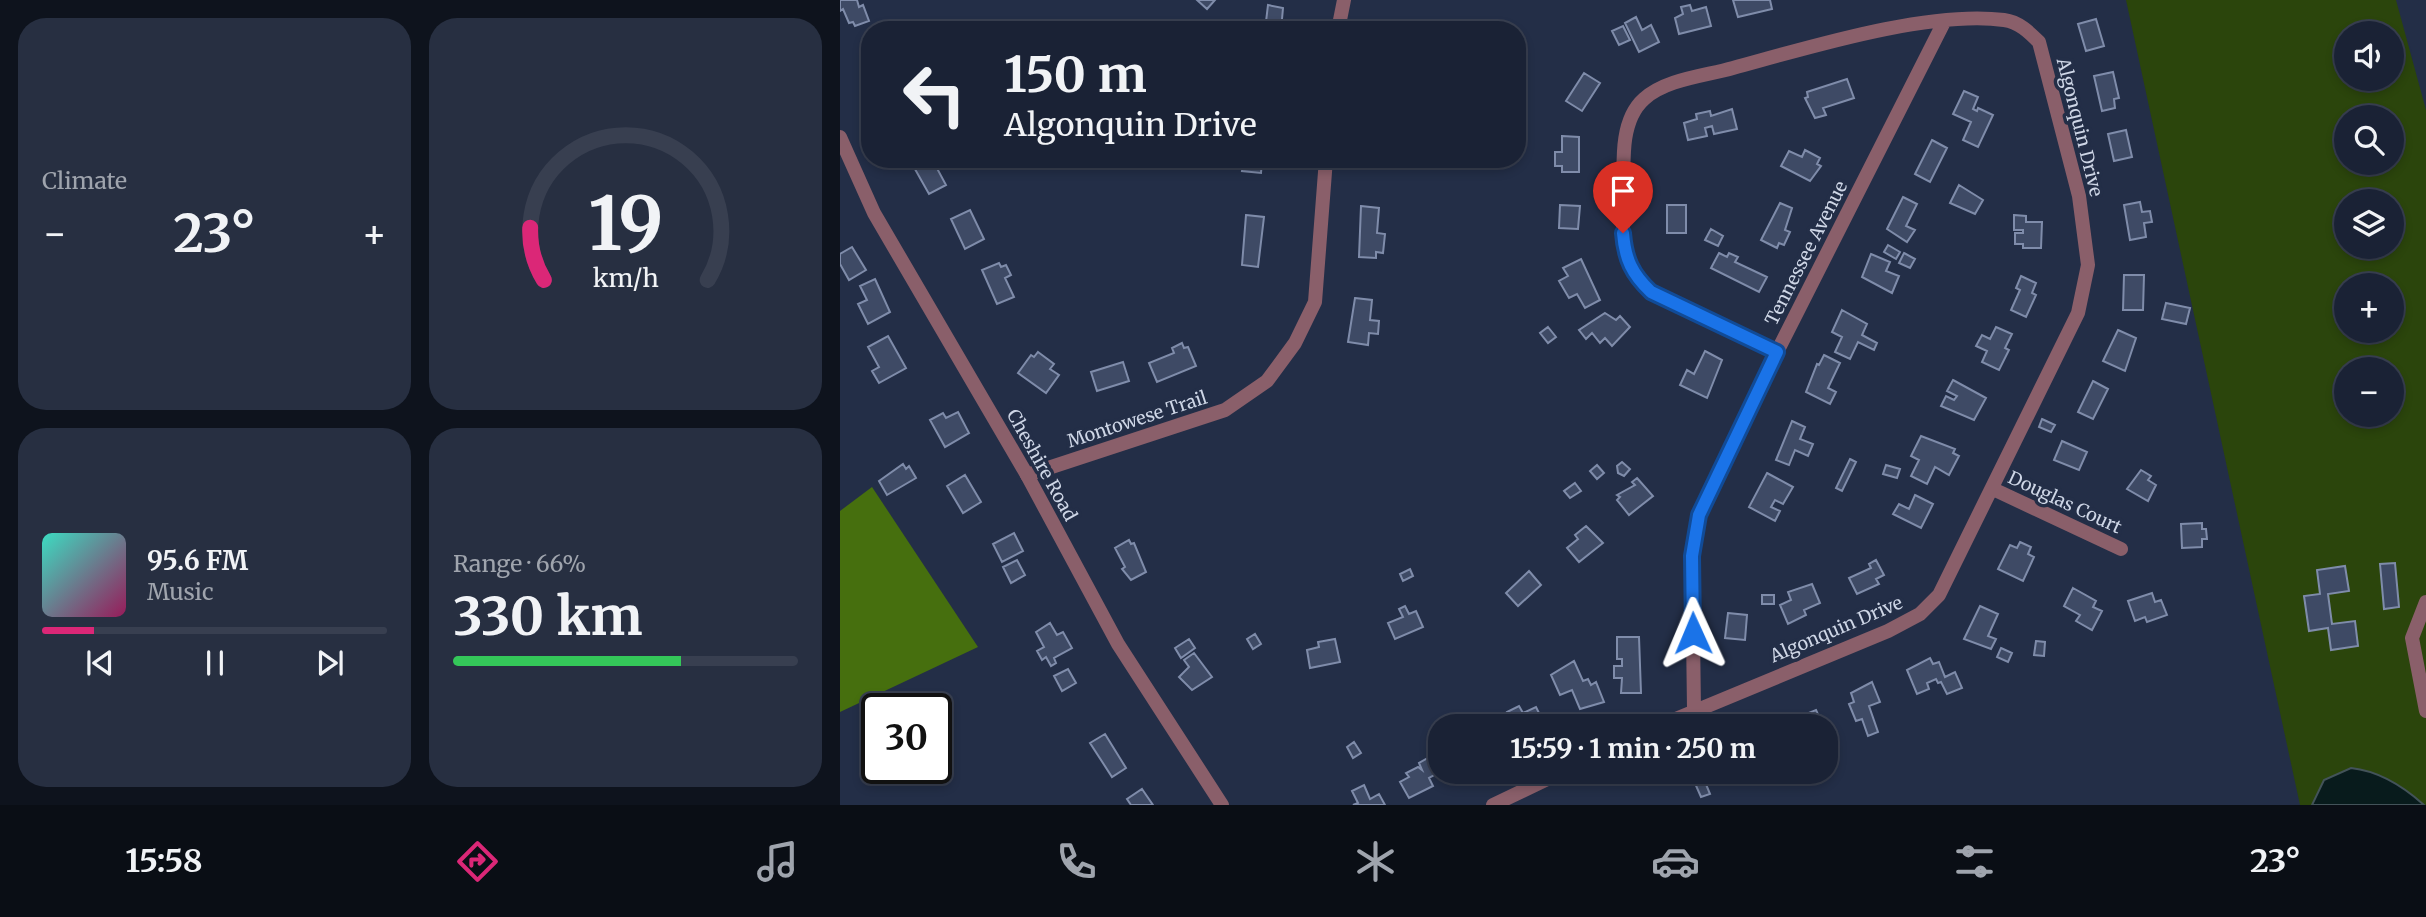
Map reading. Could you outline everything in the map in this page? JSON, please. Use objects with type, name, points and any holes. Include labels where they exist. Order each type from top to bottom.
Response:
[{"type":"street","points":[[1340,21],[1344,0]]},
{"type":"street","name":"Algonquin Drive","points":[[1685,714],[1888,631],[1920,614],[1939,595],[1993,489],[2078,313],[2088,265],[2079,196],[2039,42],[2026,29],[2007,21],[1944,22],[1908,26],[1815,46],[1667,86],[1643,99],[1631,118],[1625,140],[1625,257],[1636,277],[1651,292],[1777,352]]},
{"type":"street","name":"Tennessee Avenue","points":[[1694,710],[1692,556],[1699,515],[1777,352],[1944,22]]},
{"type":"street","name":"Cheshire Road","points":[[840,137],[874,214],[1027,475],[1118,644],[1222,805]]},
{"type":"street","name":"Montowese Trail","points":[[1027,475],[1225,410],[1267,381],[1295,344],[1315,302],[1325,168]]},
{"type":"street","name":"Douglas Court","points":[[1993,489],[2121,549]]},
{"type":"street","points":[[2426,601],[2412,638],[2426,711]]},
{"type":"street","points":[[1493,805],[1537,784]]},
{"type":"green space","points":[[2126,0],[2396,0],[2402,21],[2334,21],[2334,91],[2404,91],[2404,29],[2426,110],[2426,805],[2300,805]]},
{"type":"green space","points":[[872,487],[978,647],[880,693],[861,693],[861,702],[840,712],[840,511]]},
{"type":"shaded area","points":[[2351,768],[2390,780],[2424,805],[2312,805],[2324,780]]},
{"type":"building","points":[[840,0],[857,0],[859,7],[863,5],[869,21],[861,21],[861,24],[855,26],[853,22],[849,23],[843,9],[840,11]]},
{"type":"building","points":[[1197,0],[1215,0],[1207,9]]},
{"type":"building","points":[[1733,0],[1770,0],[1772,9],[1738,17]]},
{"type":"building","points":[[1268,5],[1283,8],[1282,21],[1266,21]]},
{"type":"building","points":[[1690,5],[1692,11],[1706,7],[1711,26],[1679,34],[1675,18],[1683,14],[1681,7]]},
{"type":"building","points":[[1636,17],[1642,30],[1651,25],[1659,42],[1639,52],[1625,23]]},
{"type":"building","points":[[2096,19],[2104,46],[2086,51],[2078,24]]},
{"type":"building","points":[[1623,26],[1630,40],[1619,45],[1612,31]]},
{"type":"building","points":[[2113,72],[2119,98],[2114,99],[2115,108],[2102,111],[2094,76]]},
{"type":"building","points":[[1584,73],[1600,83],[1582,111],[1566,101]]},
{"type":"building","points":[[1847,79],[1854,98],[1823,108],[1826,115],[1815,118],[1805,98],[1808,97],[1807,92]]},
{"type":"building","points":[[1964,91],[1978,97],[1973,109],[1977,111],[1978,108],[1993,115],[1978,147],[1963,140],[1971,122],[1953,114]]},
{"type":"building","points":[[1732,109],[1737,129],[1714,134],[1712,126],[1705,128],[1707,136],[1688,140],[1684,123],[1697,119],[1696,114],[1710,111],[1711,116]]},
{"type":"building","points":[[2126,130],[2132,157],[2114,161],[2108,134]]},
{"type":"building","points":[[1562,136],[1579,137],[1579,172],[1562,172],[1562,166],[1555,166],[1555,152],[1562,152]]},
{"type":"building","points":[[1932,140],[1947,148],[1930,182],[1915,174]]},
{"type":"building","points":[[1805,150],[1820,158],[1817,164],[1821,166],[1810,181],[1781,166],[1789,151],[1802,157]]},
{"type":"building","points":[[914,168],[937,168],[946,185],[929,194]]},
{"type":"building","points":[[1242,168],[1261,168],[1261,173],[1242,171]]},
{"type":"building","points":[[1959,185],[1983,200],[1975,214],[1950,203]]},
{"type":"building","points":[[1903,197],[1917,204],[1906,226],[1915,230],[1907,242],[1887,229]]},
{"type":"building","points":[[2140,202],[2142,212],[2150,211],[2152,222],[2144,223],[2146,237],[2130,240],[2124,205]]},
{"type":"building","points":[[1780,203],[1792,208],[1785,230],[1790,232],[1784,245],[1779,243],[1777,248],[1761,240]]},
{"type":"building","points":[[1560,205],[1580,206],[1578,229],[1559,228]]},
{"type":"building","points":[[1667,205],[1686,205],[1686,233],[1667,233]]},
{"type":"building","points":[[1361,206],[1379,208],[1377,233],[1385,234],[1383,253],[1376,252],[1376,258],[1359,257]]},
{"type":"building","points":[[970,210],[984,239],[965,249],[951,219]]},
{"type":"building","points":[[1246,215],[1264,217],[1258,267],[1242,265]]},
{"type":"building","points":[[2014,215],[2026,216],[2026,222],[2042,222],[2041,248],[2023,248],[2023,244],[2015,244],[2015,233],[2023,233],[2023,230],[2014,230]]},
{"type":"building","points":[[1711,229],[1723,236],[1718,246],[1705,240]]},
{"type":"building","points":[[1888,245],[1900,252],[1896,259],[1884,252]]},
{"type":"building","points":[[852,247],[866,270],[849,280],[840,264],[840,254]]},
{"type":"building","points":[[1719,253],[1727,257],[1729,253],[1738,257],[1735,262],[1767,277],[1759,292],[1711,268]]},
{"type":"building","points":[[1904,253],[1915,259],[1910,268],[1899,263]]},
{"type":"building","points":[[1871,254],[1890,262],[1886,271],[1899,276],[1892,293],[1862,277]]},
{"type":"building","points":[[1581,259],[1600,300],[1585,308],[1577,294],[1569,298],[1559,281],[1568,276],[1563,268]]},
{"type":"building","points":[[999,263],[1001,267],[1006,265],[1011,275],[1005,278],[1014,297],[997,304],[982,270]]},
{"type":"building","points":[[2124,275],[2144,275],[2143,310],[2123,310]]},
{"type":"building","points":[[2021,276],[2036,283],[2032,293],[2036,295],[2026,317],[2011,310],[2020,290],[2016,288]]},
{"type":"building","points":[[875,279],[890,312],[868,324],[858,304],[867,300],[860,286]]},
{"type":"building","points":[[1355,298],[1372,300],[1370,320],[1379,321],[1378,334],[1369,333],[1368,345],[1348,342]]},
{"type":"building","points":[[2166,303],[2190,308],[2186,324],[2162,319]]},
{"type":"building","points":[[1842,310],[1867,324],[1862,335],[1877,343],[1874,350],[1858,342],[1850,359],[1835,352],[1842,337],[1832,332]]},
{"type":"building","points":[[1605,313],[1616,320],[1620,316],[1630,327],[1612,346],[1605,338],[1600,343],[1592,333],[1586,339],[1579,330]]},
{"type":"building","points":[[1548,327],[1556,337],[1548,343],[1540,333]]},
{"type":"building","points":[[1996,327],[2012,334],[2005,348],[2009,350],[1999,370],[1982,362],[1987,351],[1976,346],[1982,335],[1990,339]]},
{"type":"building","points":[[2118,330],[2136,338],[2125,371],[2103,361]]},
{"type":"building","points":[[888,336],[906,368],[879,383],[872,371],[879,367],[868,347]]},
{"type":"building","points":[[1182,343],[1184,348],[1188,347],[1196,366],[1157,382],[1149,363],[1174,353],[1172,348]]},
{"type":"building","points":[[1705,351],[1722,360],[1707,398],[1680,385],[1687,370],[1694,374]]},
{"type":"building","points":[[1038,352],[1054,364],[1050,369],[1059,375],[1046,393],[1018,373],[1031,355],[1034,357]]},
{"type":"building","points":[[1824,355],[1840,363],[1828,388],[1836,392],[1830,404],[1806,392],[1817,364],[1819,365]]},
{"type":"building","points":[[1123,362],[1129,381],[1097,391],[1091,372]]},
{"type":"building","points":[[1953,380],[1986,398],[1974,420],[1941,406],[1946,396],[1954,400],[1957,396],[1947,391]]},
{"type":"building","points":[[2093,381],[2108,389],[2093,419],[2078,412]]},
{"type":"building","points":[[958,412],[969,433],[945,447],[930,420],[943,413],[946,418]]},
{"type":"building","points":[[2042,419],[2055,425],[2051,432],[2039,427]]},
{"type":"building","points":[[1792,421],[1805,427],[1800,439],[1813,444],[1808,456],[1795,450],[1789,465],[1776,460]]},
{"type":"building","points":[[1921,436],[1955,449],[1953,453],[1959,456],[1949,475],[1935,467],[1927,484],[1911,476],[1919,460],[1911,456]]},
{"type":"building","points":[[2062,441],[2087,452],[2079,470],[2054,460]]},
{"type":"building","points":[[1850,459],[1856,462],[1842,491],[1836,488]]},
{"type":"building","points":[[1622,462],[1630,469],[1624,476],[1618,473],[1617,466]]},
{"type":"building","points":[[903,464],[906,469],[909,466],[916,478],[887,495],[879,481]]},
{"type":"building","points":[[1597,465],[1604,473],[1597,479],[1590,471]]},
{"type":"building","points":[[1886,465],[1900,469],[1897,478],[1883,474]]},
{"type":"building","points":[[2141,470],[2151,476],[2148,480],[2156,485],[2148,501],[2127,489]]},
{"type":"building","points":[[1767,473],[1793,487],[1783,504],[1775,500],[1771,507],[1780,511],[1775,521],[1749,507]]},
{"type":"building","points":[[965,475],[981,502],[963,513],[947,486]]},
{"type":"building","points":[[1637,478],[1653,496],[1629,515],[1617,500],[1620,497],[1617,495],[1635,485],[1632,482]]},
{"type":"building","points":[[1575,483],[1581,491],[1570,498],[1564,491]]},
{"type":"building","points":[[1915,495],[1933,504],[1921,528],[1893,514],[1899,504],[1909,509]]},
{"type":"building","points":[[2202,523],[2207,539],[2202,539],[2202,547],[2182,548],[2181,524]]},
{"type":"building","points":[[1586,526],[1603,543],[1579,562],[1567,548],[1578,539],[1575,535]]},
{"type":"building","points":[[1014,533],[1023,551],[1002,562],[993,544]]},
{"type":"building","points":[[1129,540],[1131,544],[1134,543],[1146,572],[1131,580],[1122,569],[1125,567],[1115,548]]},
{"type":"building","points":[[2020,542],[2031,547],[2028,554],[2034,557],[2023,581],[1998,569],[2010,545],[2017,548]]},
{"type":"building","points":[[1017,560],[1025,575],[1011,583],[1003,567]]},
{"type":"building","points":[[1876,560],[1884,575],[1876,579],[1879,584],[1857,594],[1849,578],[1871,568],[1869,564]]},
{"type":"building","points":[[2395,563],[2399,607],[2384,609],[2380,564]]},
{"type":"building","points":[[2345,566],[2349,591],[2328,594],[2332,624],[2355,621],[2358,646],[2331,650],[2328,628],[2309,631],[2304,596],[2320,594],[2317,570]]},
{"type":"building","points":[[1410,569],[1413,576],[1403,581],[1400,574]]},
{"type":"building","points":[[1529,571],[1541,585],[1518,606],[1506,593]]},
{"type":"building","points":[[1812,584],[1820,603],[1804,610],[1806,615],[1788,624],[1780,605],[1791,600],[1788,592]]},
{"type":"building","points":[[2073,588],[2096,601],[2093,607],[2102,611],[2092,630],[2076,621],[2080,615],[2064,606]]},
{"type":"building","points":[[2152,593],[2155,602],[2161,600],[2167,615],[2147,622],[2145,617],[2135,621],[2128,601]]},
{"type":"building","points":[[1762,595],[1774,595],[1774,604],[1762,604]]},
{"type":"building","points":[[1405,606],[1409,614],[1416,611],[1423,627],[1395,639],[1388,623],[1403,617],[1399,609]]},
{"type":"building","points":[[1980,606],[1998,614],[1988,636],[1996,639],[1991,649],[1964,639]]},
{"type":"building","points":[[1728,613],[1747,615],[1745,640],[1725,638]]},
{"type":"building","points":[[1050,623],[1057,635],[1063,632],[1072,648],[1054,658],[1056,663],[1051,666],[1046,657],[1042,660],[1037,651],[1044,647],[1036,632]]},
{"type":"building","points":[[1255,634],[1261,644],[1253,649],[1247,639]]},
{"type":"building","points":[[1617,637],[1639,637],[1641,693],[1621,693],[1622,678],[1614,678],[1614,666],[1622,666],[1622,659],[1617,659]]},
{"type":"building","points":[[1189,639],[1195,648],[1181,658],[1175,648]]},
{"type":"building","points":[[1335,639],[1340,662],[1310,668],[1307,650],[1319,647],[1318,642]]},
{"type":"building","points":[[2036,641],[2045,642],[2044,656],[2034,655]]},
{"type":"building","points":[[2001,648],[2012,653],[2008,662],[1997,657]]},
{"type":"building","points":[[1194,653],[1212,677],[1192,690],[1179,677],[1189,667],[1184,660]]},
{"type":"building","points":[[1930,658],[1933,664],[1939,662],[1945,677],[1955,672],[1962,688],[1947,694],[1941,682],[1938,683],[1936,679],[1927,683],[1929,689],[1917,694],[1907,670]]},
{"type":"building","points":[[1574,661],[1583,681],[1588,679],[1591,685],[1596,682],[1604,702],[1580,709],[1572,690],[1560,695],[1551,675]]},
{"type":"building","points":[[1068,669],[1076,683],[1062,691],[1054,676]]},
{"type":"building","points":[[1872,682],[1880,702],[1869,706],[1878,732],[1868,736],[1862,719],[1856,721],[1849,704],[1854,702],[1851,693]]},
{"type":"building","points":[[1519,706],[1523,713],[1536,707],[1540,714],[1508,714],[1507,712]]},
{"type":"building","points":[[1105,734],[1126,768],[1112,777],[1090,743]]},
{"type":"building","points":[[1354,742],[1361,753],[1353,758],[1347,747]]},
{"type":"building","points":[[1428,758],[1428,784],[1433,786],[1409,798],[1400,782],[1409,777],[1406,773],[1418,767],[1422,770],[1419,763]]},
{"type":"building","points":[[1695,784],[1706,784],[1710,794],[1701,797]]},
{"type":"building","points":[[1364,785],[1370,799],[1379,794],[1385,805],[1353,805],[1358,803],[1352,791]]},
{"type":"building","points":[[1142,789],[1153,805],[1131,805],[1127,799]]},
{"type":"route","points":[[1623,233],[1625,257],[1636,277],[1651,292],[1777,352],[1699,515],[1692,556],[1693,633]]}]
